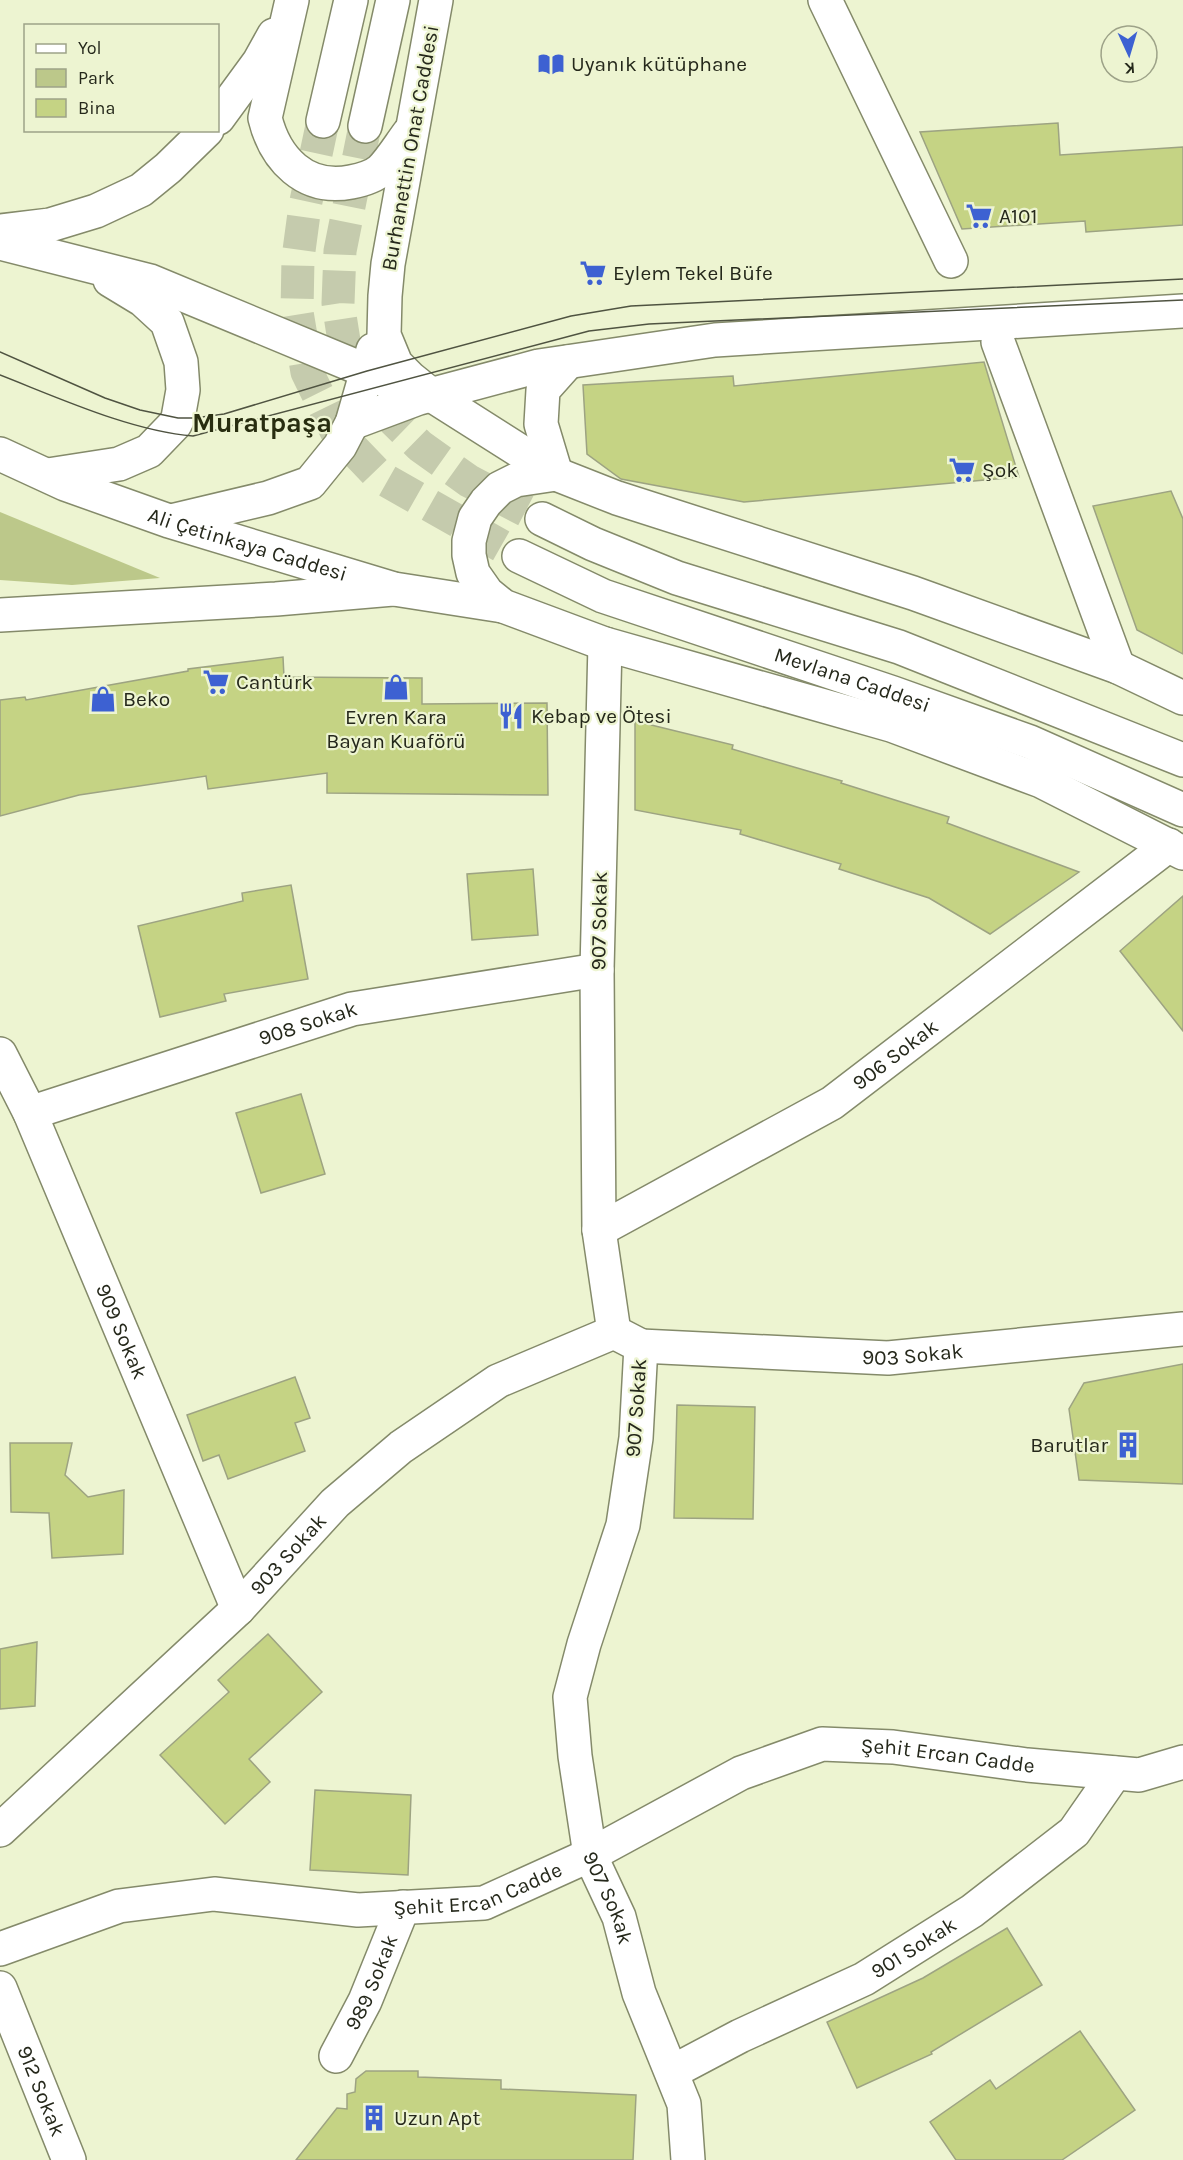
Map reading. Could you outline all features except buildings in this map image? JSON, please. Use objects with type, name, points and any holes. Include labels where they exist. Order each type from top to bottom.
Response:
[{"type":"street","points":[[323,121],[351,0]]},
{"type":"street","name":"Burhanettin Onat Caddesi","points":[[365,126],[393,0]]},
{"type":"street","name":"Burhanettin Onat Caddesi","points":[[385,296],[388,264],[436,0]]},
{"type":"street","points":[[825,0],[951,261]]},
{"type":"street","points":[[290,5],[265,118],[270,136],[279,153],[292,167],[308,177],[326,182],[345,183],[364,179],[380,170],[413,128]]},
{"type":"street","points":[[219,117],[259,62],[290,5]]},
{"type":"street","points":[[0,231],[50,225],[96,211],[141,190],[177,160],[205,132]]},
{"type":"street","points":[[0,243],[150,281],[424,396],[556,474],[617,498],[913,593],[1118,668],[1183,698]]},
{"type":"street","points":[[48,476],[119,464],[149,451],[175,424],[183,390],[182,362],[167,322],[143,300],[84,266]]},
{"type":"street","points":[[169,521],[268,498],[310,483],[340,446],[352,423],[385,296]]},
{"type":"street","points":[[385,296],[384,335],[396,364],[424,396]]},
{"type":"street","points":[[352,423],[424,396],[539,366],[715,340],[1183,311]]},
{"type":"street","points":[[998,342],[1118,668]]},
{"type":"street","points":[[556,474],[541,424],[543,390],[568,362]]},
{"type":"street","name":"Ali Çetinkaya Caddesi","points":[[0,454],[65,484],[169,521],[394,589],[503,606]]},
{"type":"street","points":[[556,474],[516,480],[500,488],[475,518],[469,541],[473,573],[487,593],[503,606],[605,644],[891,725],[1041,781],[1176,849]]},
{"type":"street","name":"Mevlana Caddesi","points":[[542,519],[593,544],[677,578],[898,648],[1183,760]]},
{"type":"street","name":"Mevlana Caddesi","points":[[519,556],[603,596],[893,693],[1030,742],[1183,810]]},
{"type":"street","points":[[0,615],[276,599],[394,589]]},
{"type":"street","name":"907 Sokak","points":[[605,644],[597,970],[599,1230],[627,1339],[636,1438],[623,1525],[584,1644],[570,1697],[575,1756],[590,1855],[619,1917],[639,1993],[684,2104],[688,2160]]},
{"type":"street","name":"906 Sokak","points":[[599,1230],[832,1103],[1176,849]]},
{"type":"street","name":"908 Sokak","points":[[30,1113],[352,1010],[597,970]]},
{"type":"street","name":"909 Sokak","points":[[0,1054],[30,1113],[238,1609]]},
{"type":"street","name":"903 Sokak","points":[[0,1830],[238,1609],[335,1503],[402,1447],[498,1381],[627,1339],[888,1358],[1183,1329]]},
{"type":"street","name":"Şehit Ercan Cadde","points":[[0,1949],[119,1906],[214,1894],[358,1910],[484,1903],[590,1855],[741,1773],[822,1744],[893,1747],[1027,1765],[1139,1775],[1183,1762]]},
{"type":"street","name":"901 Sokak","points":[[672,2072],[740,2036],[864,1979],[972,1911],[1074,1832],[1115,1773]]},
{"type":"street","name":"989 Sokak","points":[[336,2056],[365,2001],[403,1906]]},
{"type":"street","name":"912 Sokak","points":[[0,1988],[69,2160]]},
{"type":"green space","points":[[0,512],[160,578],[72,585],[0,580]]},
{"type":"tunnel","points":[[323,121],[305,206],[298,258],[297,312],[307,372],[336,431],[380,477],[519,556]]},
{"type":"tunnel","points":[[365,126],[340,251],[338,303],[345,347],[374,401],[420,446],[469,481],[542,519]]},
{"type":"tram line","points":[[0,352],[105,398],[140,410],[178,418],[195,418],[224,414],[367,371],[571,316],[631,306],[1183,279]]},
{"type":"tram line","points":[[0,375],[120,421],[169,433],[193,436],[589,331],[649,324],[1183,300]]},
{"type":"place","name":"Uyanık kütüphane","points":[[551,64]]},
{"type":"place","name":"A101","points":[[979,216]]},
{"type":"place","name":"Eylem Tekel Büfe","points":[[593,273]]},
{"type":"place","name":"Şok","points":[[962,470]]},
{"type":"place","name":"Cantürk","points":[[216,682]]},
{"type":"place","name":"Evren Kara Bayan Kuaförü","points":[[396,687]]},
{"type":"place","name":"Beko","points":[[103,699]]},
{"type":"place","name":"Kebap ve Ötesi","points":[[511,716]]},
{"type":"place","name":"Barutlar","points":[[1128,1445]]},
{"type":"place","name":"Uzun Apt","points":[[374,2118]]},
{"type":"district","name":"Muratpaşa","points":[[262,423]]}]
